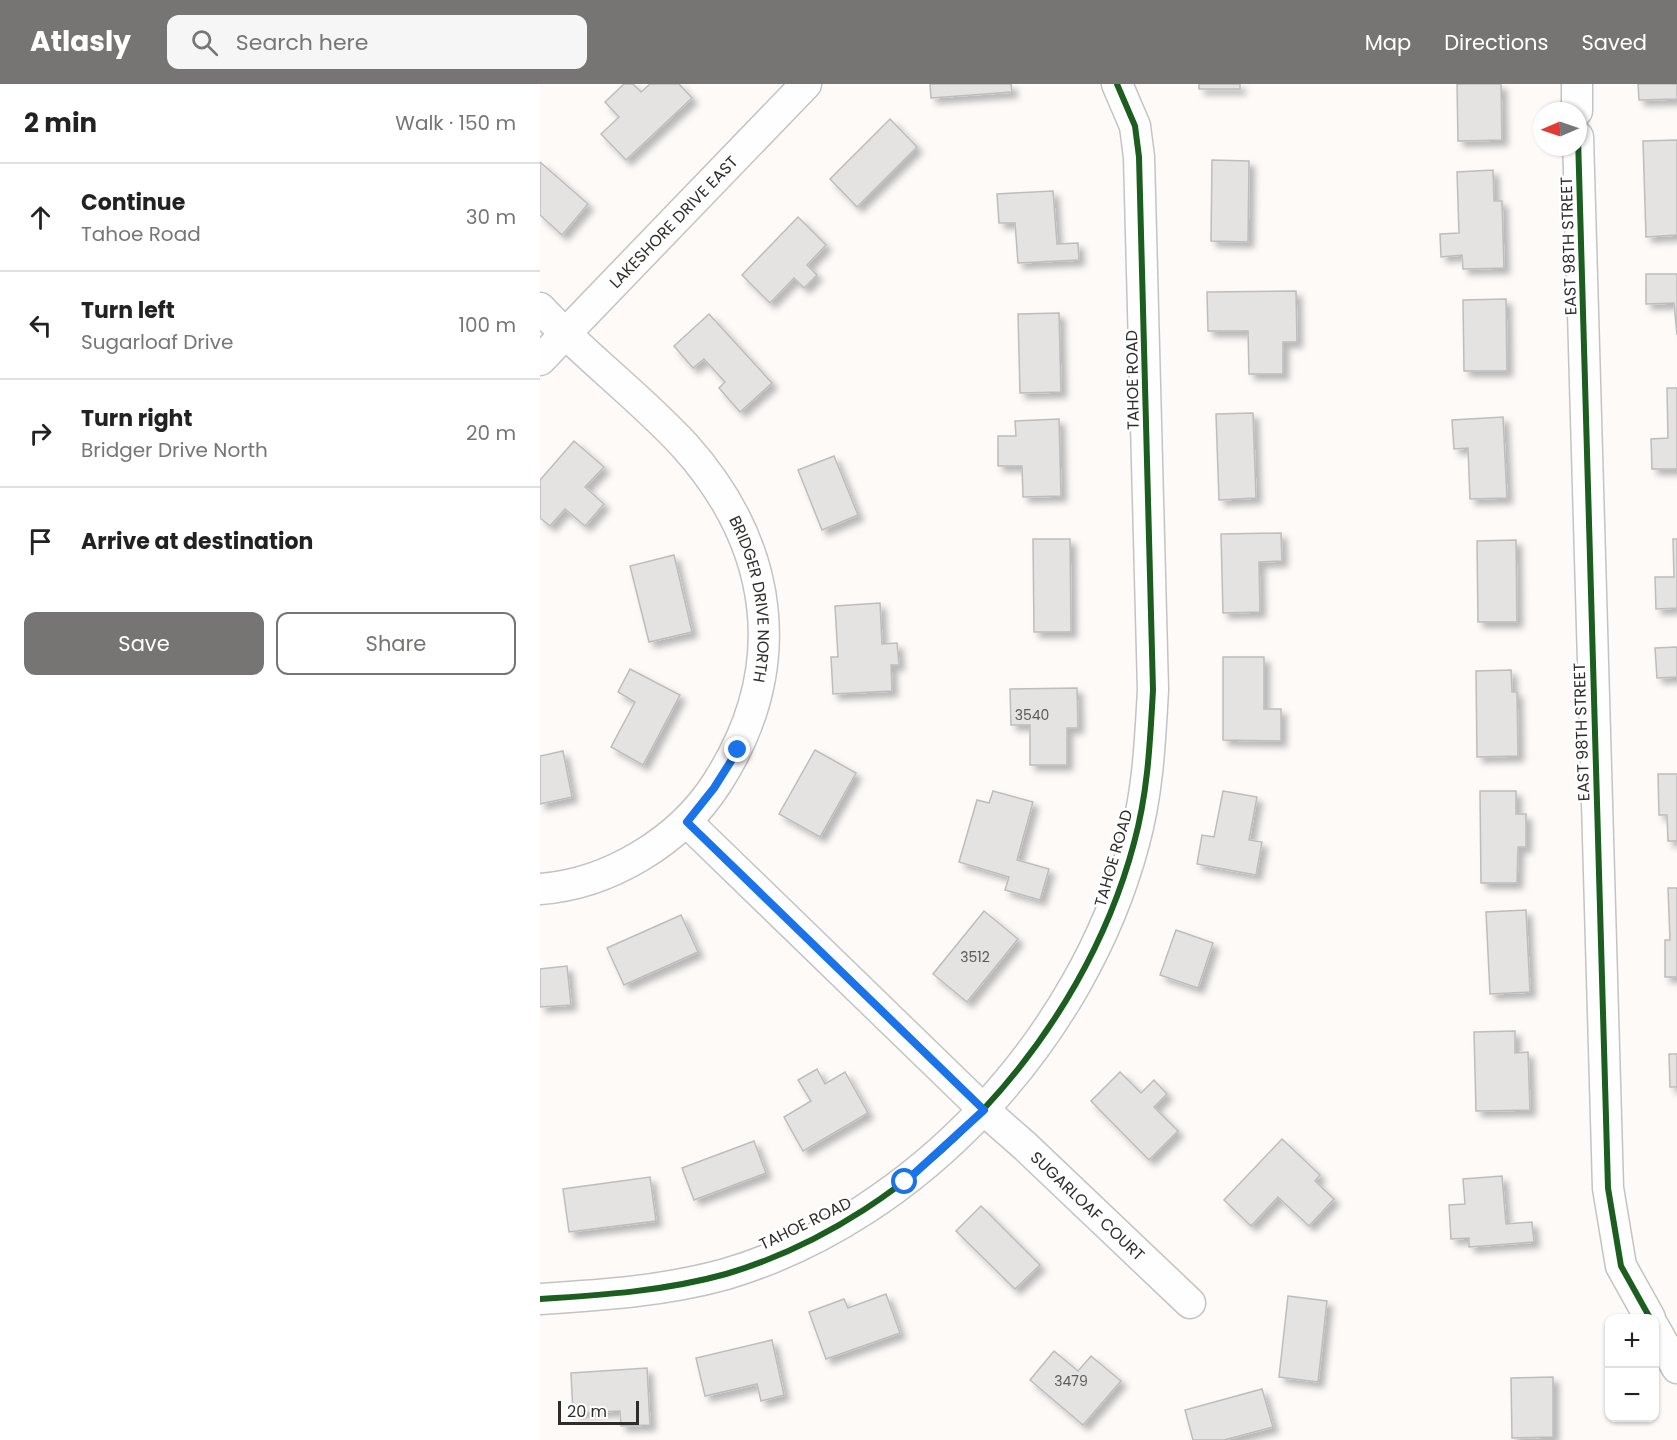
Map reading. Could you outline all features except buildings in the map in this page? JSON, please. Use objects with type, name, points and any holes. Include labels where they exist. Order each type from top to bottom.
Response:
[{"type":"street","name":"LAKESHORE DRIVE EAST","points":[[540,360],[806,84]]},
{"type":"street","name":"TAHOE ROAD","points":[[540,1299],[647,1291],[727,1273],[798,1245],[861,1212],[905,1182],[984,1110],[1031,1053],[1079,980],[1111,915],[1134,843],[1149,775],[1153,690],[1141,196],[1135,126],[1117,84]]},
{"type":"street","points":[[1576,84],[1577,102]]},
{"type":"street","name":"EAST 98TH STREET","points":[[1579,156],[1608,1188],[1622,1266],[1648,1314]]},
{"type":"street","name":"BRIDGER DRIVE NORTH","points":[[540,308],[565,335],[684,446],[718,488],[746,542],[760,586],[765,645],[755,702],[738,750],[714,788],[687,822],[626,863],[579,883],[540,889]]},
{"type":"street","name":"SUGARLOAF COURT","points":[[687,822],[984,1110],[1190,1303]]},
{"type":"street","points":[[1659,1336],[1677,1368]]},
{"type":"cycle path","points":[[540,1299],[610,1294],[680,1285],[726,1274],[797,1247],[864,1210],[926,1163],[983,1110],[1033,1049],[1076,984],[1110,915],[1139,824],[1148,767],[1153,690],[1139,157],[1135,126],[1117,84]]},
{"type":"cycle path","points":[[1579,156],[1608,1188],[1621,1266],[1648,1314]]},
{"type":"route","points":[[738,750],[714,788],[687,822],[984,1110],[905,1182]]}]
